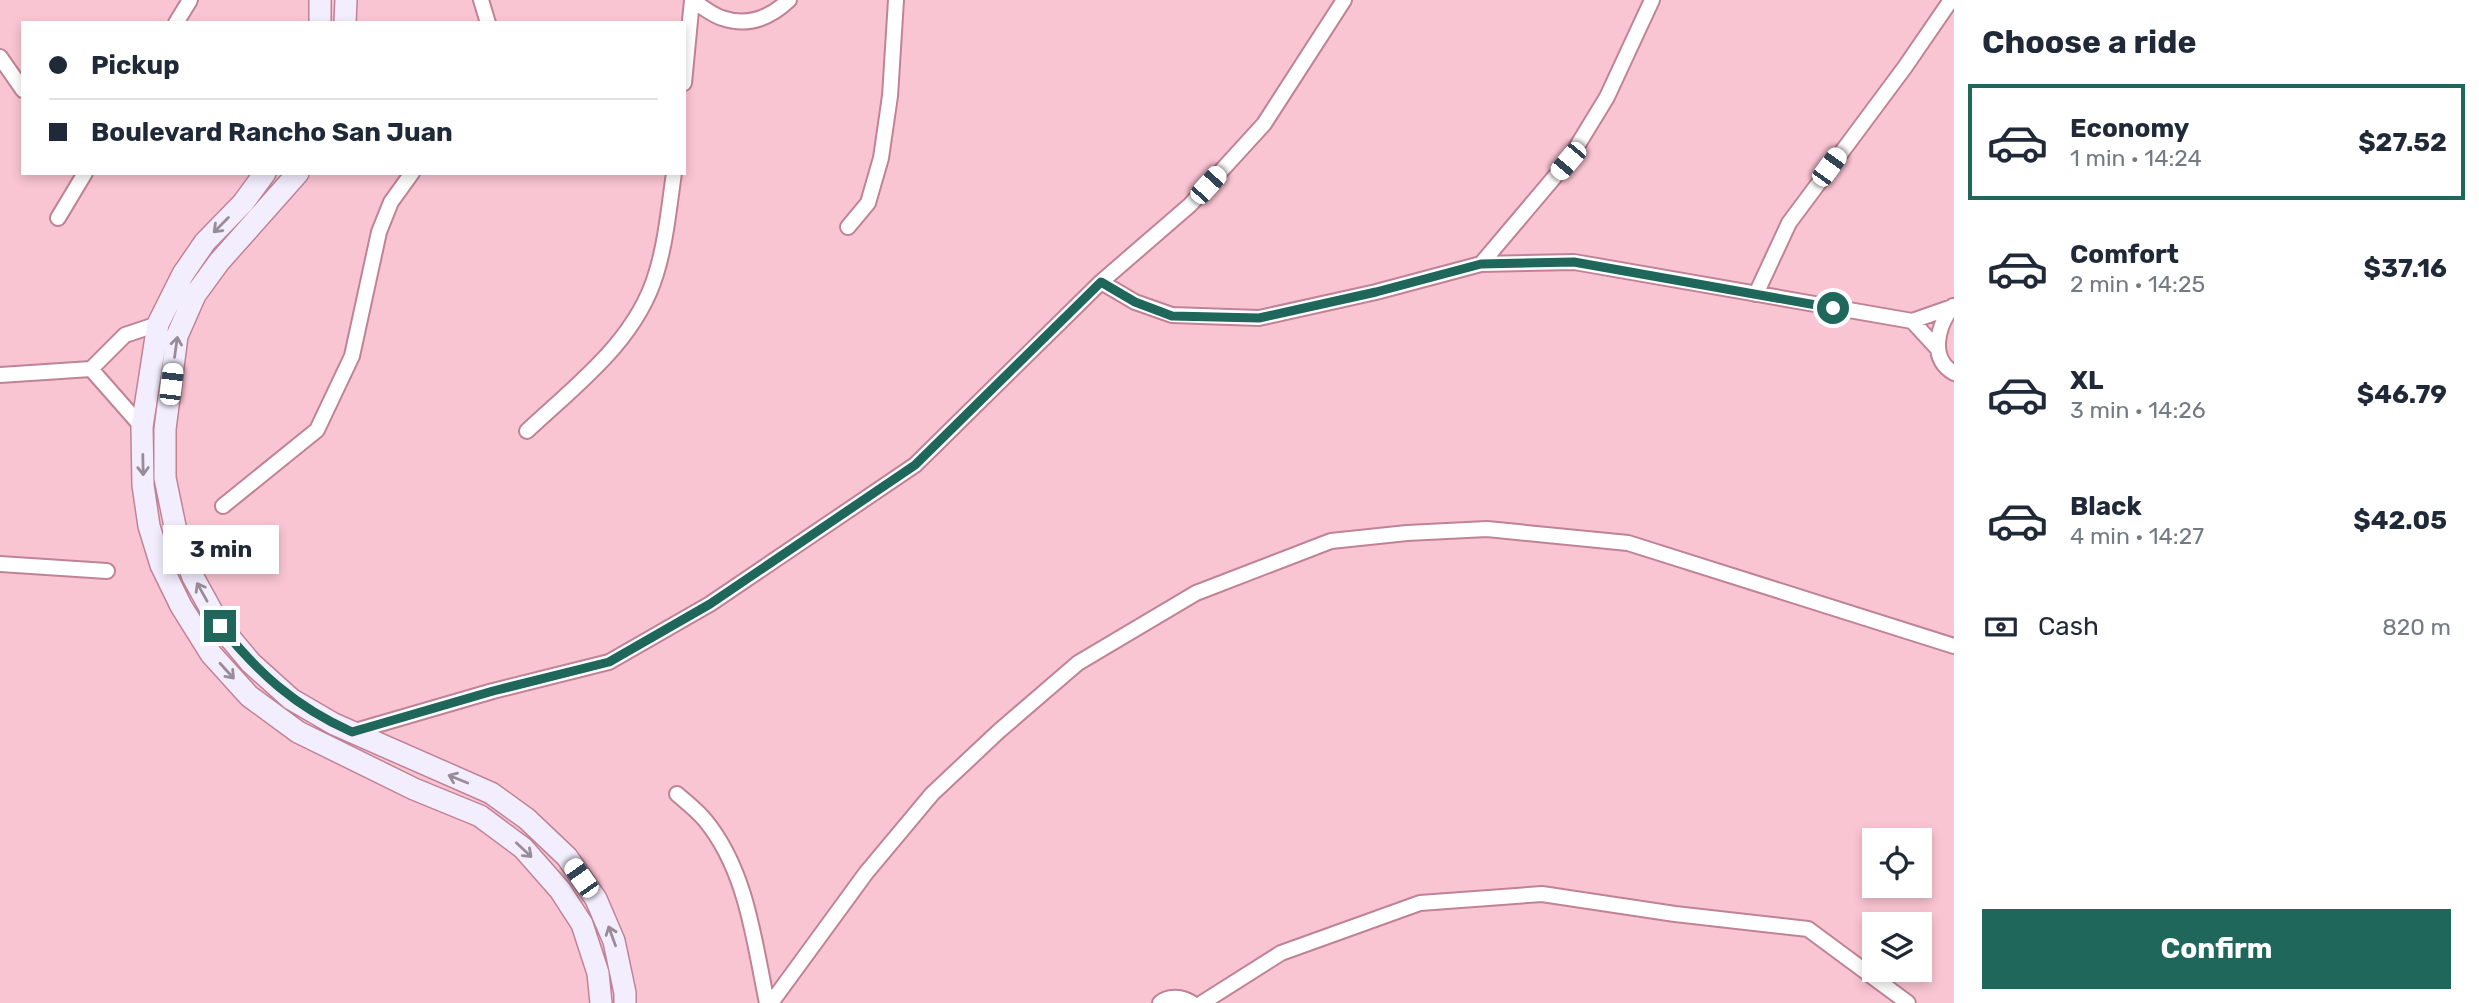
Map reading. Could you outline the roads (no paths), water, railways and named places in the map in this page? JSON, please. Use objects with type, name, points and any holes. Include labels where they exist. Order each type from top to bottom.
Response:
[{"type":"street","points":[[177,21],[190,0]]},
{"type":"street","points":[[320,0],[320,21]]},
{"type":"street","points":[[345,21],[346,0]]},
{"type":"street","points":[[481,0],[487,21]]},
{"type":"street","points":[[686,62],[692,0],[721,18],[754,22],[768,16],[789,0]]},
{"type":"street","points":[[848,227],[868,203],[881,158],[890,96],[896,0]]},
{"type":"street","points":[[352,732],[493,691],[609,662],[710,604],[915,465],[1101,282],[1190,205],[1264,124],[1343,0]]},
{"type":"street","points":[[1481,264],[1568,161],[1607,97],[1652,0]]},
{"type":"street","points":[[1756,294],[1789,223],[1905,67],[1951,0]]},
{"type":"street","points":[[0,57],[21,87]]},
{"type":"street","points":[[58,218],[81,175]]},
{"type":"street","points":[[263,175],[243,202],[205,242],[183,274],[158,324],[142,427],[143,485],[149,526],[161,565],[181,606],[211,654],[249,695],[298,732],[414,789],[480,816],[523,848],[560,890],[582,923],[598,973],[601,1003]]},
{"type":"street","points":[[296,175],[219,262],[195,295],[177,336],[165,429],[165,478],[176,531],[194,577],[220,626],[251,663],[291,699],[352,732],[491,793],[527,819],[567,857],[596,899],[614,941],[625,1003]]},
{"type":"street","points":[[223,506],[317,430],[352,356],[379,232],[391,202],[411,175]]},
{"type":"street","points":[[527,431],[612,350],[636,320],[656,275],[674,175]]},
{"type":"street","points":[[1101,282],[1135,302],[1172,316],[1259,318],[1376,292],[1481,264],[1574,262],[1912,321],[1953,306]]},
{"type":"street","points":[[1937,348],[1940,327],[1953,306]]},
{"type":"street","points":[[1912,321],[1937,348],[1947,369],[1954,373]]},
{"type":"street","points":[[0,374],[91,369],[125,335],[158,324]]},
{"type":"street","points":[[91,369],[142,427]]},
{"type":"street","points":[[769,1003],[866,873],[932,794],[999,730],[1078,663],[1196,593],[1331,541],[1407,533],[1487,529],[1628,543],[1954,646]]},
{"type":"street","points":[[0,564],[107,571]]},
{"type":"street","points":[[677,794],[705,819],[731,860],[749,915],[769,1003]]},
{"type":"street","points":[[1202,1003],[1281,953],[1420,903],[1542,894],[1675,914],[1808,929],[1908,1003]]},
{"type":"street","points":[[1160,1003],[1164,999],[1182,997],[1192,1003]]}]
